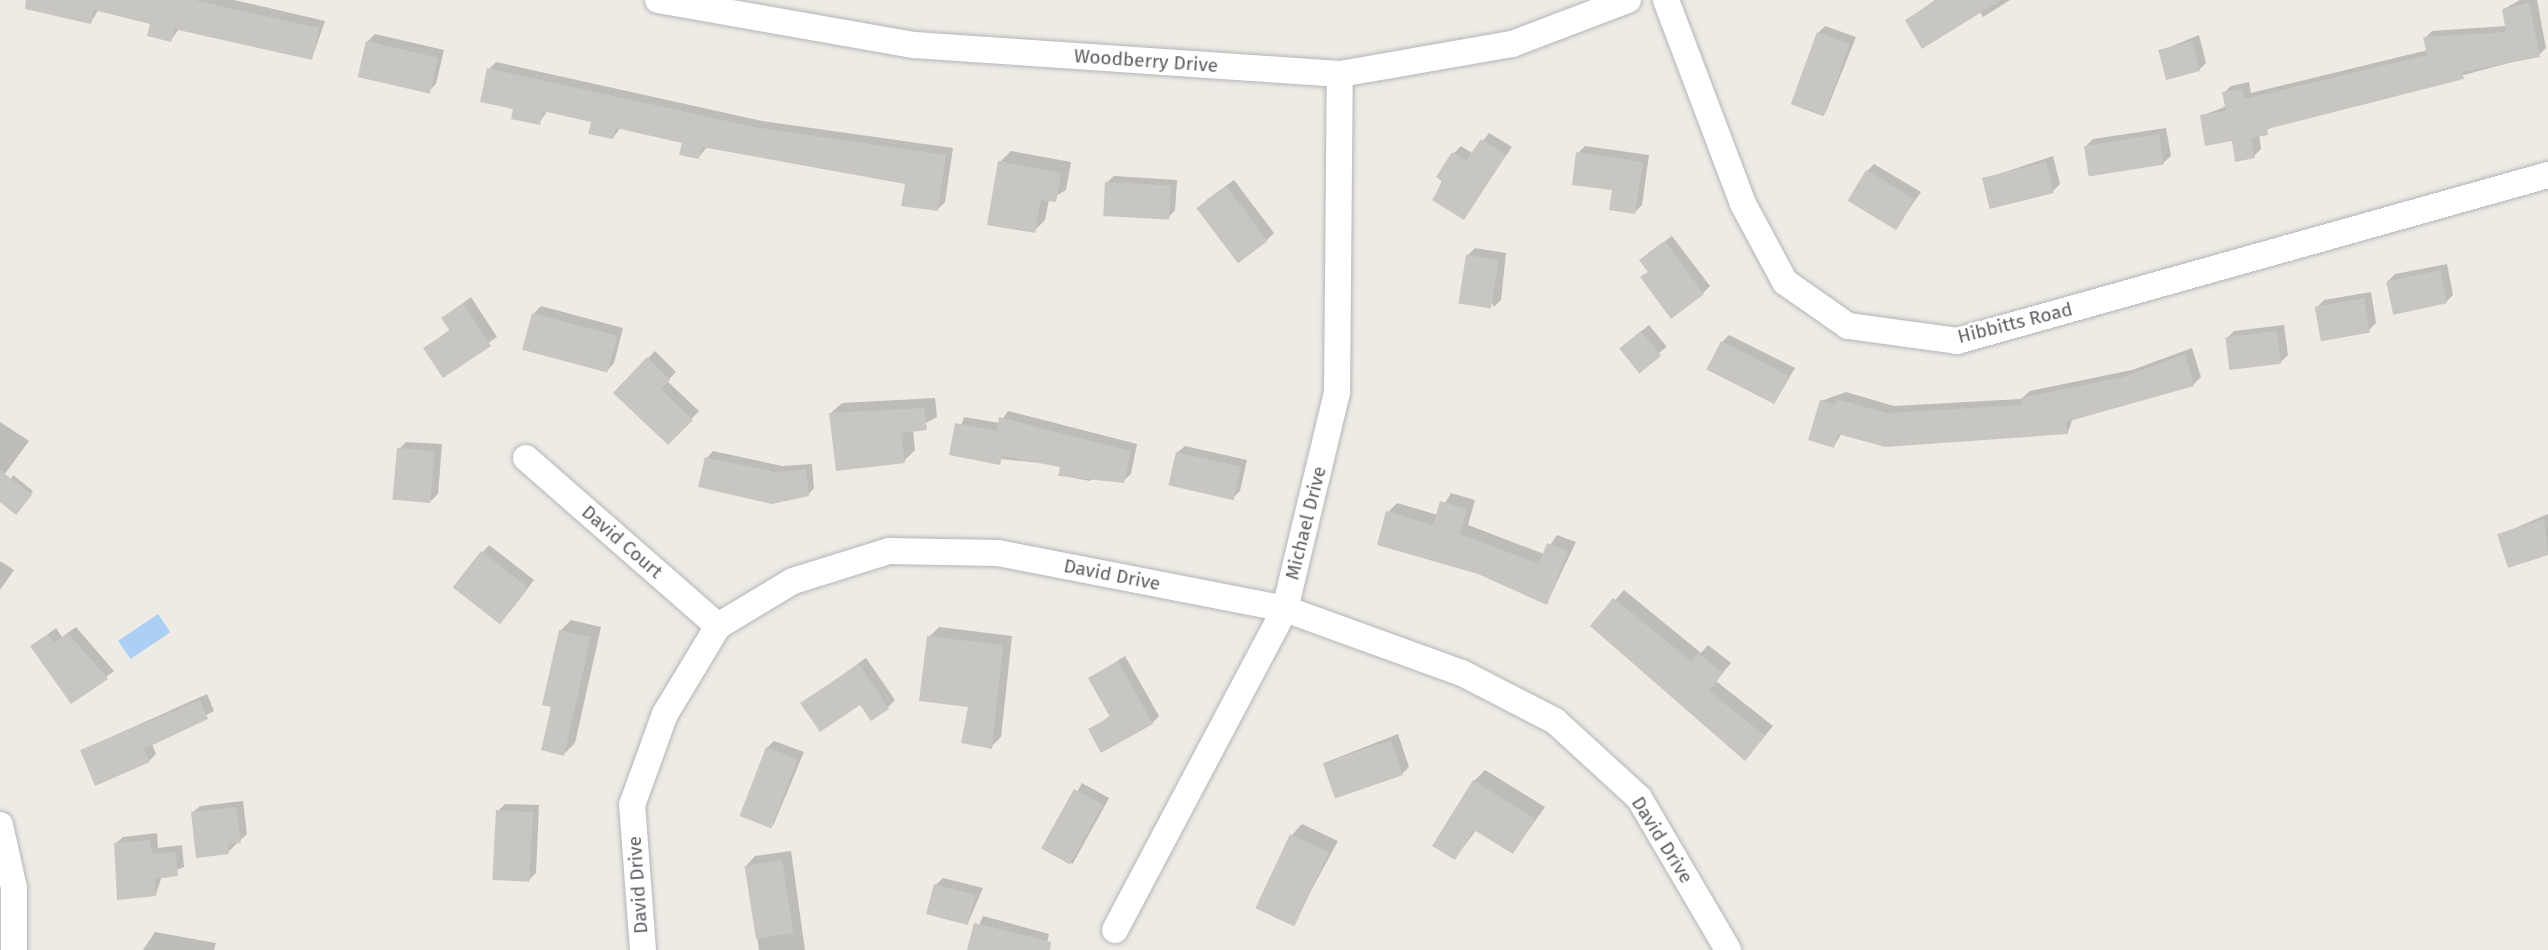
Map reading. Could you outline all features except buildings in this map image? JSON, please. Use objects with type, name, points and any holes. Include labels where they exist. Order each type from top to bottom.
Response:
[{"type":"street","name":"Woodberry Drive","points":[[658,0],[914,45],[1340,74],[1512,44],[1628,0]]},
{"type":"street","name":"Hibbitts Road","points":[[1666,0],[1743,204],[1785,282],[1848,326],[1957,341],[2548,175]]},
{"type":"street","name":"Michael Drive","points":[[1115,930],[1285,610],[1337,393],[1340,74]]},
{"type":"street","name":"David Court","points":[[526,458],[718,626]]},
{"type":"street","name":"David Drive","points":[[642,950],[632,805],[665,714],[718,626],[793,581],[889,551],[998,553],[1285,610],[1462,673],[1555,721],[1639,798],[1728,950]]},
{"type":"street","points":[[0,825],[14,888],[14,950]]},
{"type":"water","points":[[158,614],[170,632],[131,659],[118,641]]}]
